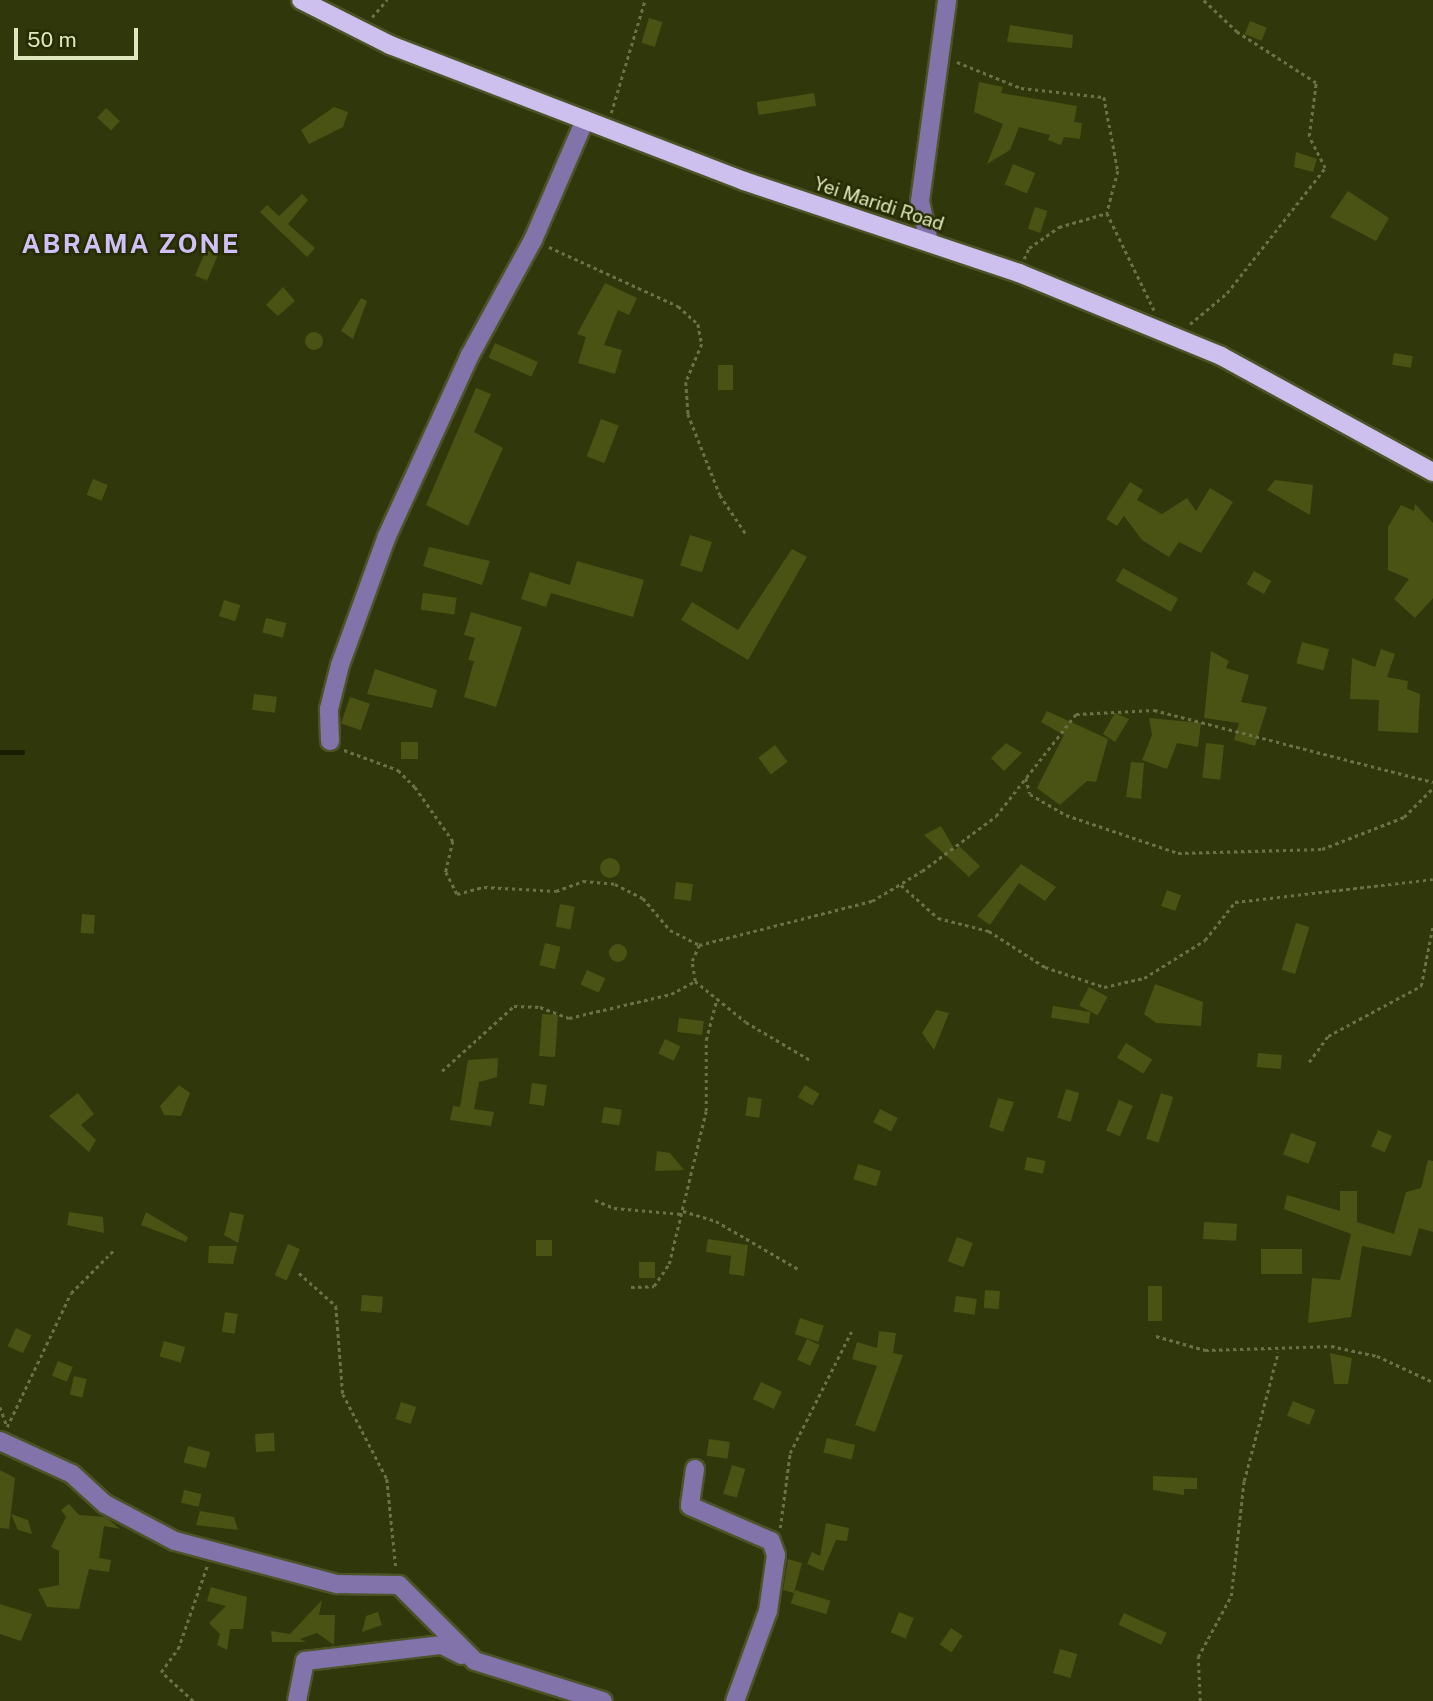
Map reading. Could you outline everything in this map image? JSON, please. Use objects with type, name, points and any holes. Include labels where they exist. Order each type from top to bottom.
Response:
[{"type":"main road","name":"Yei Maridi Road","points":[[301,0],[360,30],[585,120],[744,181],[1019,273],[1149,326],[1273,381],[1433,472]]},
{"type":"street","points":[[929,242],[920,201],[936,114],[938,52],[947,0]]},
{"type":"street","points":[[330,741],[329,709],[353,618],[470,355],[533,240],[585,120]]},
{"type":"street","points":[[2,1434],[72,1474],[105,1504],[148,1528],[214,1552],[337,1584],[399,1585],[475,1661]]},
{"type":"street","points":[[695,1469],[690,1506],[771,1541],[775,1552],[768,1611],[734,1701]]},
{"type":"street","points":[[297,1701],[305,1661],[442,1645],[475,1661],[603,1701]]},
{"type":"path","points":[[360,30],[387,0]]},
{"type":"path","points":[[608,127],[645,0]]},
{"type":"path","points":[[1180,339],[1227,293],[1325,168],[1309,136],[1316,83],[1237,32],[1203,0]]},
{"type":"path","points":[[938,52],[1021,88],[1104,97],[1118,171],[1107,213],[1155,304],[1149,326]]},
{"type":"path","points":[[1019,273],[1029,248],[1059,227],[1107,213]]},
{"type":"path","points":[[533,240],[678,306],[698,324],[702,344],[686,382],[688,414],[703,461],[746,534]]},
{"type":"path","points":[[330,741],[361,760],[398,770],[415,788],[453,841],[446,872],[457,894],[484,887],[556,891],[583,881],[615,884],[643,898],[670,930],[699,945],[813,919],[872,901],[900,884],[996,816],[1076,715],[1154,710],[1433,782]]},
{"type":"path","points":[[1026,778],[1030,794],[1066,815],[1178,853],[1322,849],[1404,817],[1433,788]]},
{"type":"path","points":[[900,884],[938,918],[989,931],[1045,967],[1104,987],[1144,978],[1205,940],[1235,902],[1433,879]]},
{"type":"path","points":[[1309,1062],[1328,1036],[1421,986],[1433,925]]},
{"type":"path","points":[[699,945],[692,961],[695,981],[810,1060]]},
{"type":"path","points":[[442,1071],[514,1006],[540,1007],[569,1018],[624,1002],[653,1003],[695,981]]},
{"type":"path","points":[[631,1287],[654,1286],[666,1274],[706,1111],[706,1040],[717,998]]},
{"type":"path","points":[[595,1200],[614,1208],[683,1212],[716,1221],[800,1270]]},
{"type":"path","points":[[2,1434],[71,1293],[114,1250]]},
{"type":"path","points":[[299,1273],[336,1306],[343,1394],[387,1479],[399,1585]]},
{"type":"path","points":[[775,1552],[790,1453],[851,1332]]},
{"type":"path","points":[[1156,1336],[1205,1350],[1278,1352],[1331,1346],[1377,1356],[1433,1382]]},
{"type":"path","points":[[1200,1701],[1198,1657],[1231,1596],[1244,1480],[1278,1352]]},
{"type":"path","points":[[0,1408],[2,1434]]},
{"type":"path","points":[[194,1701],[161,1672],[178,1649],[192,1596],[214,1552]]},
{"type":"building","points":[[649,18],[662,22],[655,47],[641,43]]},
{"type":"building","points":[[1250,21],[1267,28],[1261,41],[1245,34]]},
{"type":"building","points":[[1010,25],[1073,35],[1072,48],[1007,42]]},
{"type":"building","points":[[979,82],[1003,87],[1001,93],[1077,106],[1074,122],[1082,123],[1080,139],[1064,137],[1061,145],[1048,140],[1050,135],[1019,127],[1010,150],[987,164],[1003,124],[974,112]]},
{"type":"building","points":[[814,93],[816,106],[759,115],[757,102]]},
{"type":"building","points":[[334,107],[348,112],[343,127],[309,144],[301,130]]},
{"type":"building","points":[[106,108],[120,121],[111,130],[97,118]]},
{"type":"building","points":[[1296,152],[1317,159],[1313,172],[1294,167]]},
{"type":"building","points":[[1013,164],[1035,173],[1027,193],[1005,184]]},
{"type":"building","points":[[1348,191],[1389,218],[1376,241],[1330,217]]},
{"type":"building","points":[[302,194],[308,200],[288,224],[315,248],[307,257],[260,212],[267,205],[279,216]]},
{"type":"building","points":[[1035,207],[1047,211],[1040,233],[1028,229]]},
{"type":"building","points":[[206,250],[218,255],[207,281],[195,276]]},
{"type":"building","points":[[605,283],[637,298],[629,315],[618,310],[604,345],[622,350],[615,374],[578,363],[586,337],[577,334]]},
{"type":"building","points":[[283,287],[295,301],[278,316],[266,305]]},
{"type":"building","points":[[361,298],[367,301],[353,339],[341,331]]},
{"type":"building","points":[[310,332],[318,332],[323,341],[321,348],[310,350],[305,345],[305,337]]},
{"type":"building","points":[[495,343],[538,362],[531,377],[488,358]]},
{"type":"building","points":[[1394,353],[1413,356],[1411,368],[1392,365]]},
{"type":"building","points":[[718,365],[733,365],[733,390],[718,390]]},
{"type":"building","points":[[476,388],[491,394],[474,432],[503,448],[468,526],[426,505]]},
{"type":"building","points":[[601,419],[619,426],[604,463],[587,456]]},
{"type":"building","points":[[93,479],[108,485],[101,501],[87,495]]},
{"type":"building","points":[[1275,480],[1313,485],[1310,515],[1267,490]]},
{"type":"building","points":[[1130,482],[1143,490],[1137,500],[1162,514],[1187,498],[1196,511],[1210,488],[1233,502],[1201,553],[1179,542],[1169,557],[1142,540],[1124,516],[1117,526],[1106,519]]},
{"type":"building","points":[[1415,504],[1433,523],[1433,598],[1415,618],[1394,599],[1409,579],[1388,570],[1388,527],[1401,505],[1414,511]]},
{"type":"building","points":[[690,535],[712,542],[702,573],[680,565]]},
{"type":"building","points":[[429,547],[490,561],[482,585],[423,566]]},
{"type":"building","points":[[792,549],[807,557],[748,660],[681,620],[692,602],[738,630]]},
{"type":"building","points":[[577,561],[644,580],[633,617],[551,593],[546,607],[521,599],[530,572],[570,585]]},
{"type":"building","points":[[1123,568],[1178,599],[1171,612],[1116,581]]},
{"type":"building","points":[[1254,571],[1271,581],[1264,594],[1246,584]]},
{"type":"building","points":[[423,593],[457,598],[454,615],[421,610]]},
{"type":"building","points":[[224,600],[240,605],[235,621],[219,616]]},
{"type":"building","points":[[471,612],[522,627],[496,707],[464,697],[474,661],[468,660],[475,638],[464,635]]},
{"type":"building","points":[[266,618],[286,623],[283,638],[262,633]]},
{"type":"building","points":[[1302,642],[1329,649],[1323,670],[1296,663]]},
{"type":"building","points":[[1381,649],[1395,654],[1387,677],[1408,681],[1407,689],[1420,694],[1418,733],[1378,731],[1379,700],[1350,699],[1352,658],[1375,667]]},
{"type":"building","points":[[1211,651],[1229,661],[1226,668],[1249,675],[1241,702],[1267,707],[1255,746],[1234,740],[1239,723],[1204,718]]},
{"type":"building","points":[[375,669],[437,690],[432,708],[367,694]]},
{"type":"building","points":[[254,694],[277,697],[275,713],[252,710]]},
{"type":"building","points":[[350,697],[370,704],[361,730],[341,723]]},
{"type":"building","points":[[1047,711],[1108,739],[1096,782],[1087,781],[1060,805],[1037,788],[1064,735],[1041,722]]},
{"type":"building","points":[[1115,713],[1129,719],[1115,742],[1103,734]]},
{"type":"building","points":[[1149,718],[1201,723],[1198,747],[1177,743],[1167,769],[1142,760],[1152,735]]},
{"type":"building","points":[[401,742],[418,742],[418,759],[401,759]]},
{"type":"building","points":[[1006,743],[1022,753],[1004,771],[991,758]]},
{"type":"building","points":[[1206,743],[1224,745],[1220,780],[1202,778]]},
{"type":"building","points":[[775,745],[788,762],[771,774],[758,758]]},
{"type":"building","points":[[1131,762],[1144,763],[1141,799],[1126,797]]},
{"type":"building","points":[[941,826],[955,850],[959,846],[980,866],[969,877],[924,835]]},
{"type":"building","points":[[610,858],[617,861],[620,868],[617,875],[610,878],[603,875],[600,868],[603,861]]},
{"type":"building","points":[[1021,864],[1056,887],[1045,901],[1019,883],[990,925],[977,916]]},
{"type":"building","points":[[676,882],[693,884],[691,901],[674,899]]},
{"type":"building","points":[[1167,890],[1181,895],[1175,911],[1161,906]]},
{"type":"building","points":[[560,904],[575,907],[570,929],[556,927]]},
{"type":"building","points":[[82,914],[95,915],[94,934],[81,933]]},
{"type":"building","points":[[1296,923],[1309,927],[1295,974],[1282,970]]},
{"type":"building","points":[[545,943],[561,947],[555,969],[539,965]]},
{"type":"building","points":[[618,944],[624,947],[627,953],[624,959],[618,962],[612,959],[609,953],[612,947]]},
{"type":"building","points":[[587,970],[605,978],[599,993],[580,985]]},
{"type":"building","points":[[1155,984],[1203,1002],[1201,1026],[1156,1023],[1144,1014]]},
{"type":"building","points":[[1089,987],[1108,997],[1098,1015],[1079,1006]]},
{"type":"building","points":[[1053,1006],[1091,1012],[1089,1024],[1051,1018]]},
{"type":"building","points":[[936,1010],[949,1013],[934,1050],[922,1033]]},
{"type":"building","points":[[542,1014],[558,1015],[555,1057],[539,1056]]},
{"type":"building","points":[[679,1018],[704,1021],[702,1035],[677,1032]]},
{"type":"building","points":[[665,1039],[680,1046],[674,1061],[658,1054]]},
{"type":"building","points":[[1126,1043],[1152,1059],[1143,1074],[1117,1057]]},
{"type":"building","points":[[1258,1053],[1282,1055],[1281,1069],[1257,1067]]},
{"type":"building","points":[[498,1058],[497,1077],[479,1082],[474,1109],[494,1112],[491,1126],[450,1120],[453,1106],[460,1107],[468,1060]]},
{"type":"building","points":[[532,1083],[547,1085],[544,1106],[529,1104]]},
{"type":"building","points":[[179,1085],[190,1093],[181,1116],[164,1115],[160,1106]]},
{"type":"building","points":[[805,1085],[820,1094],[812,1106],[798,1097]]},
{"type":"building","points":[[1066,1089],[1079,1093],[1071,1122],[1057,1118]]},
{"type":"building","points":[[78,1093],[94,1114],[81,1125],[96,1140],[89,1152],[49,1116]]},
{"type":"building","points":[[1161,1093],[1173,1097],[1159,1143],[1146,1139]]},
{"type":"building","points":[[748,1097],[762,1099],[759,1118],[745,1116]]},
{"type":"building","points":[[998,1098],[1014,1102],[1003,1132],[989,1127]]},
{"type":"building","points":[[1119,1100],[1133,1106],[1120,1136],[1106,1130]]},
{"type":"building","points":[[604,1107],[622,1110],[619,1126],[601,1123]]},
{"type":"building","points":[[880,1109],[898,1118],[891,1131],[873,1122]]},
{"type":"building","points":[[1378,1130],[1392,1136],[1385,1152],[1371,1147]]},
{"type":"building","points":[[1291,1133],[1316,1142],[1309,1164],[1283,1155]]},
{"type":"building","points":[[657,1151],[670,1153],[684,1170],[655,1171]]},
{"type":"building","points":[[1027,1157],[1046,1161],[1043,1174],[1024,1170]]},
{"type":"building","points":[[1428,1160],[1433,1161],[1433,1232],[1419,1228],[1411,1256],[1362,1246],[1351,1317],[1308,1323],[1312,1278],[1340,1280],[1351,1234],[1284,1209],[1287,1195],[1340,1211],[1340,1191],[1357,1191],[1357,1222],[1394,1234],[1406,1192],[1421,1188]]},
{"type":"building","points":[[858,1164],[881,1171],[876,1186],[853,1179]]},
{"type":"building","points":[[69,1212],[103,1217],[104,1233],[67,1225]]},
{"type":"building","points":[[146,1212],[188,1237],[186,1242],[141,1225]]},
{"type":"building","points":[[230,1212],[244,1215],[238,1243],[224,1235]]},
{"type":"building","points":[[1204,1222],[1237,1224],[1236,1241],[1203,1239]]},
{"type":"building","points":[[957,1237],[973,1243],[964,1267],[948,1261]]},
{"type":"building","points":[[708,1239],[748,1245],[744,1276],[729,1274],[731,1256],[706,1252]]},
{"type":"building","points":[[536,1240],[552,1240],[552,1256],[536,1256]]},
{"type":"building","points":[[288,1244],[300,1249],[287,1280],[275,1275]]},
{"type":"building","points":[[209,1246],[237,1246],[233,1264],[208,1263]]},
{"type":"building","points":[[1261,1249],[1302,1249],[1302,1274],[1261,1274]]},
{"type":"building","points":[[639,1262],[655,1262],[655,1278],[639,1278]]},
{"type":"building","points":[[1148,1286],[1162,1286],[1162,1321],[1148,1321]]},
{"type":"building","points":[[985,1290],[1000,1291],[999,1309],[984,1308]]},
{"type":"building","points":[[362,1295],[383,1297],[382,1313],[361,1311]]},
{"type":"building","points":[[956,1296],[977,1299],[975,1315],[954,1312]]},
{"type":"building","points":[[225,1312],[238,1314],[235,1334],[222,1332]]},
{"type":"building","points":[[800,1318],[824,1326],[819,1342],[795,1334]]},
{"type":"building","points":[[16,1328],[31,1335],[23,1353],[8,1346]]},
{"type":"building","points":[[879,1331],[896,1333],[893,1353],[903,1355],[875,1432],[855,1425],[877,1366],[852,1359],[857,1342],[877,1348]]},
{"type":"building","points":[[807,1339],[820,1345],[810,1366],[797,1360]]},
{"type":"building","points":[[164,1341],[185,1347],[181,1362],[160,1356]]},
{"type":"building","points":[[1330,1353],[1352,1358],[1348,1384],[1334,1384]]},
{"type":"building","points":[[58,1361],[73,1367],[67,1382],[52,1376]]},
{"type":"building","points":[[74,1376],[87,1379],[82,1397],[70,1395]]},
{"type":"building","points":[[761,1382],[782,1392],[774,1409],[753,1399]]},
{"type":"building","points":[[1293,1401],[1315,1410],[1309,1425],[1287,1416]]},
{"type":"building","points":[[401,1402],[416,1407],[411,1424],[395,1419]]},
{"type":"building","points":[[274,1433],[275,1451],[256,1452],[255,1434]]},
{"type":"building","points":[[827,1438],[855,1445],[852,1460],[823,1453]]},
{"type":"building","points":[[709,1439],[730,1442],[727,1459],[707,1456]]},
{"type":"building","points":[[188,1446],[210,1452],[206,1468],[184,1462]]},
{"type":"building","points":[[732,1465],[745,1469],[737,1498],[723,1494]]},
{"type":"building","points":[[0,1470],[15,1478],[9,1529],[0,1528]]},
{"type":"building","points":[[1153,1476],[1197,1478],[1197,1489],[1184,1489],[1184,1495],[1153,1490]]},
{"type":"building","points":[[184,1490],[202,1494],[199,1507],[181,1503]]},
{"type":"building","points":[[69,1504],[79,1515],[106,1517],[120,1529],[104,1526],[99,1558],[111,1560],[109,1572],[89,1569],[79,1609],[47,1607],[38,1589],[59,1585],[59,1551],[51,1547],[66,1517],[61,1510]]},
{"type":"building","points":[[200,1511],[234,1517],[238,1530],[196,1525]]},
{"type":"building","points":[[11,1514],[28,1520],[32,1534],[18,1530]]},
{"type":"building","points":[[826,1523],[849,1528],[847,1541],[836,1540],[823,1571],[807,1564],[812,1552],[820,1556]]},
{"type":"building","points":[[788,1559],[802,1563],[794,1593],[783,1590]]},
{"type":"building","points":[[211,1587],[247,1597],[243,1629],[230,1629],[227,1650],[217,1645],[220,1634],[209,1623],[226,1606],[207,1601]]},
{"type":"building","points":[[795,1590],[830,1601],[826,1614],[791,1603]]},
{"type":"building","points":[[322,1600],[319,1615],[335,1615],[334,1645],[317,1633],[300,1639],[306,1642],[272,1642],[271,1631],[290,1634]]},
{"type":"building","points":[[0,1604],[32,1614],[21,1641],[0,1634]]},
{"type":"building","points":[[378,1612],[382,1625],[362,1632],[366,1616]]},
{"type":"building","points":[[899,1612],[914,1618],[906,1638],[891,1632]]},
{"type":"building","points":[[1124,1613],[1167,1633],[1161,1645],[1119,1625]]},
{"type":"building","points":[[951,1628],[963,1636],[951,1652],[940,1645]]},
{"type":"building","points":[[1060,1649],[1077,1654],[1070,1678],[1053,1673]]},
{"type":"waterway","points":[[0,752],[22,752]]},
{"type":"district","name":"ABRAMA ZONE","points":[[131,244]]}]
